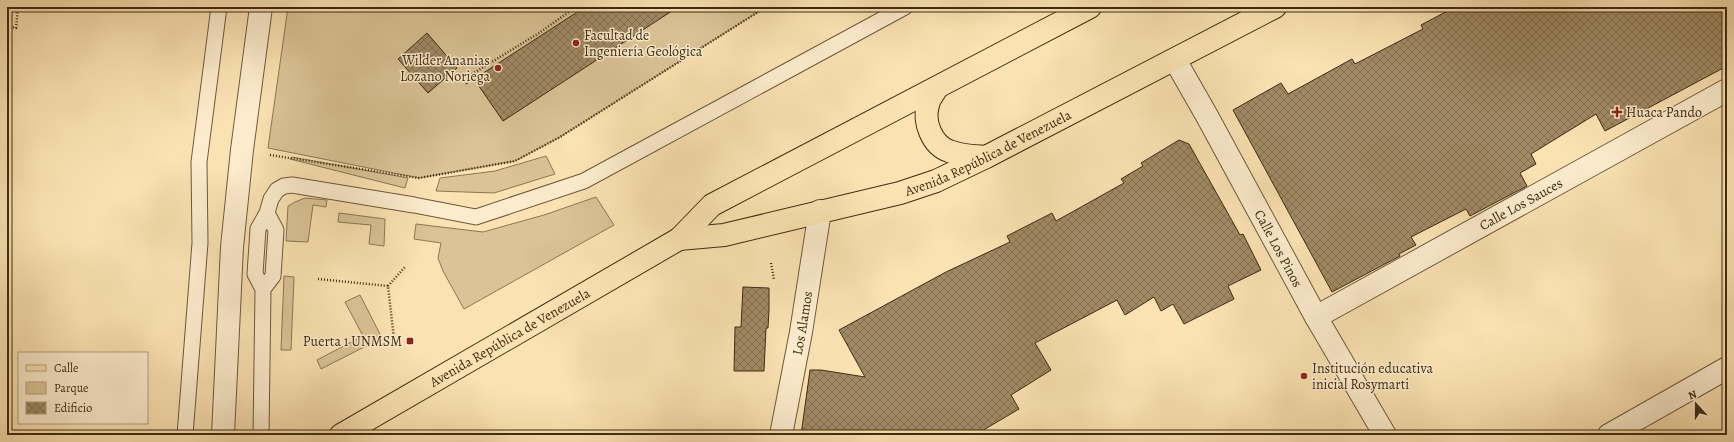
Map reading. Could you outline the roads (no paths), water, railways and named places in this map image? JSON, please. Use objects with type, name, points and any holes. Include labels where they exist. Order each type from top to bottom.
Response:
[{"type":"main road","name":"Avenida República de Venezuela","points":[[341,435],[679,239],[712,205],[1090,7]]},
{"type":"main road","name":"Avenida República de Venezuela","points":[[679,239],[724,235],[920,187],[986,157],[1275,7]]},
{"type":"main road","points":[[937,88],[928,104],[926,122],[933,139],[947,151],[965,156],[986,157]]},
{"type":"street","points":[[223,435],[232,247],[242,150],[261,7]]},
{"type":"street","name":"Calle Los Pinos","points":[[1175,60],[1208,116],[1316,317],[1384,435]]},
{"type":"street","name":"Calle Los Sauces","points":[[1316,317],[1727,90]]},
{"type":"street","name":"Los Alamos","points":[[781,435],[801,332],[820,211]]},
{"type":"street","points":[[1609,435],[1727,368]]},
{"type":"lane","points":[[185,435],[200,243],[199,162],[219,7]]},
{"type":"lane","points":[[260,435],[263,289],[273,276],[276,230],[267,213],[271,199],[277,190],[284,186],[292,185],[476,217],[584,181],[905,7]]},
{"type":"place","name":"Facultad de Ingeniería Geológica","points":[[576,43]]},
{"type":"place","name":"Wilder Ananias Lozano Noriega","points":[[498,68]]},
{"type":"place","name":"Huaca Pando","points":[[1617,112]]},
{"type":"place","name":"Puerta 1 UNMSM","points":[[410,341]]},
{"type":"place","name":"Institución educativa inicial Rosymarti","points":[[1304,376]]}]
